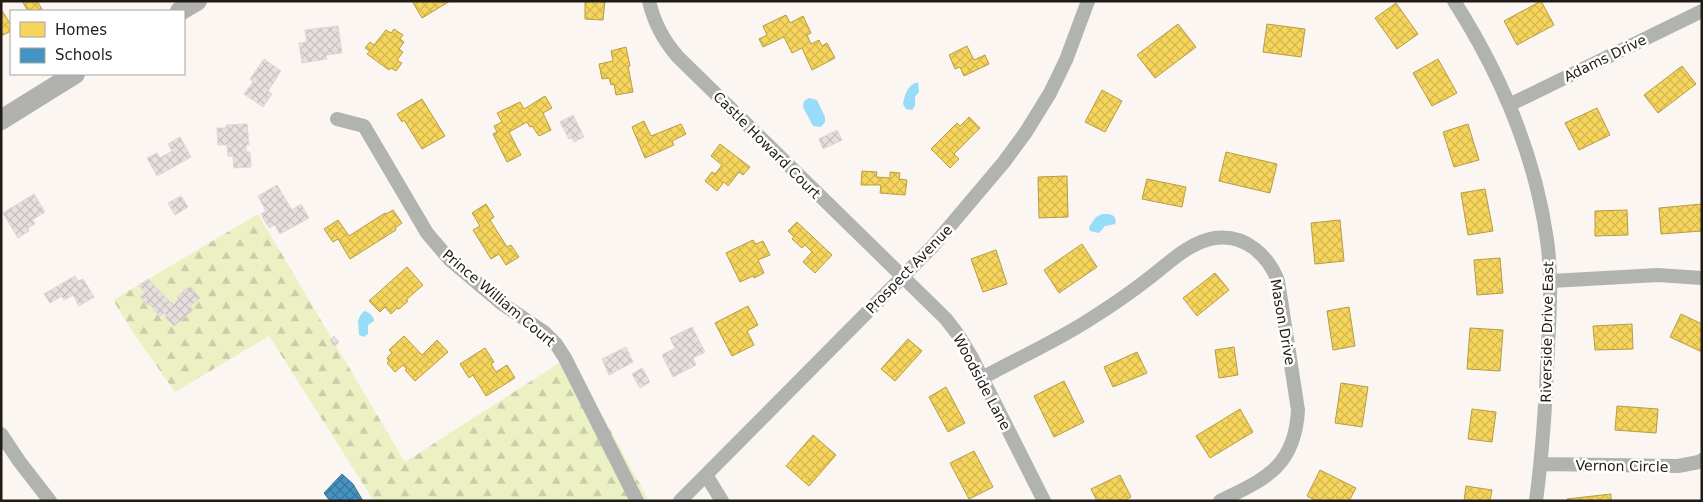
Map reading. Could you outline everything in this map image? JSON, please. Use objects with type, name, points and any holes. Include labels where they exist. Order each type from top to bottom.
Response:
[{"type":"main road","points":[[182,10],[197,1]]},
{"type":"main road","points":[[1,120],[73,75]]},
{"type":"street","name":"Castle Howard Court","points":[[649,1],[661,35],[678,57],[902,278]]},
{"type":"street","name":"Prospect Avenue","points":[[680,501],[933,246],[1004,162],[1026,132],[1050,93],[1066,60],[1088,1]]},
{"type":"street","name":"Riverside Drive East","points":[[1454,1],[1491,65],[1509,105],[1527,155],[1539,197],[1547,240],[1551,282],[1546,397],[1536,501]]},
{"type":"street","name":"Adams Drive","points":[[1509,105],[1702,11]]},
{"type":"street","name":"Prince William Court","points":[[337,119],[364,126],[427,233],[450,260],[501,303],[544,332],[556,344],[565,358],[637,501]]},
{"type":"street","name":"Mason Drive","points":[[982,378],[1090,319],[1192,246],[1204,240],[1230,238],[1255,248],[1265,257],[1278,281],[1298,410],[1297,425],[1293,441],[1286,456],[1275,469],[1264,479],[1220,501]]},
{"type":"street","points":[[1551,282],[1658,275],[1702,278]]},
{"type":"street","name":"Woodside Lane","points":[[902,278],[946,320],[959,336],[1044,501]]},
{"type":"street","points":[[3,441],[50,501]]},
{"type":"street","name":"Vernon Circle","points":[[1541,464],[1678,466],[1702,460]]},
{"type":"street","points":[[706,474],[722,501]]},
{"type":"green space","points":[[258,214],[405,462],[570,356],[649,501],[374,501],[269,336],[175,392],[132,331],[113,300]]},
{"type":"water","points":[[918,82],[919,92],[915,97],[915,106],[912,110],[906,109],[903,104],[906,93],[911,85]]},
{"type":"water","points":[[809,98],[817,100],[825,117],[825,122],[821,127],[813,126],[803,107],[804,101]]},
{"type":"water","points":[[1102,214],[1114,216],[1115,224],[1105,226],[1099,233],[1090,231],[1089,227],[1096,217]]},
{"type":"water","points":[[364,311],[371,314],[374,321],[368,325],[368,334],[364,337],[359,335],[358,321]]},
{"type":"building: Homes","points":[[22,1],[37,1],[42,9],[40,10],[27,10]]},
{"type":"building: Homes","points":[[412,1],[450,1],[422,18]]},
{"type":"building: Homes","points":[[585,1],[605,1],[603,20],[585,19]]},
{"type":"building: Homes","points":[[1541,1],[1554,25],[1517,45],[1504,21]]},
{"type":"building: Homes","points":[[1396,3],[1418,34],[1397,49],[1375,18]]},
{"type":"building: Homes","points":[[1,9],[10,23],[10,32],[1,34]]},
{"type":"building: Homes","points":[[786,15],[790,23],[803,16],[811,33],[807,35],[811,44],[819,40],[822,46],[827,43],[835,58],[812,70],[802,48],[792,53],[784,37],[763,47],[759,39],[767,35],[763,26]]},
{"type":"building: Homes","points":[[1178,24],[1196,47],[1155,78],[1137,55]]},
{"type":"building: Homes","points":[[1267,24],[1305,29],[1301,57],[1263,52]]},
{"type":"building: Homes","points":[[394,29],[403,35],[400,39],[404,42],[399,49],[403,52],[397,60],[402,63],[396,71],[391,68],[389,70],[367,54],[370,51],[365,48],[370,42],[374,45],[386,30],[391,33]]},
{"type":"building: Homes","points":[[967,46],[974,60],[985,55],[989,64],[964,76],[960,67],[955,69],[949,55]]},
{"type":"building: Homes","points":[[626,47],[633,92],[616,95],[614,84],[611,85],[609,78],[602,79],[599,64],[613,61],[611,51]]},
{"type":"building: Homes","points":[[1438,59],[1457,93],[1432,106],[1413,73]]},
{"type":"building: Homes","points":[[1682,66],[1696,84],[1658,113],[1644,95]]},
{"type":"building: Homes","points":[[1102,90],[1122,101],[1105,132],[1085,122]]},
{"type":"building: Homes","points":[[545,96],[552,108],[543,113],[551,130],[539,136],[527,122],[509,132],[521,155],[507,162],[493,134],[497,132],[494,126],[502,122],[497,113],[520,102],[524,109]]},
{"type":"building: Homes","points":[[422,99],[445,136],[422,149],[404,120],[402,122],[397,114]]},
{"type":"building: Homes","points":[[1597,108],[1610,135],[1579,150],[1565,123]]},
{"type":"building: Homes","points":[[969,117],[980,128],[954,154],[959,159],[950,168],[931,149],[957,123],[960,126]]},
{"type":"building: Homes","points":[[644,121],[651,136],[681,124],[686,134],[672,141],[674,145],[645,158],[632,127]]},
{"type":"building: Homes","points":[[1468,124],[1479,160],[1454,167],[1443,132]]},
{"type":"building: Homes","points":[[720,144],[750,167],[743,175],[739,172],[728,186],[724,182],[717,191],[705,181],[712,172],[715,174],[722,165],[711,156]]},
{"type":"building: Homes","points":[[1226,152],[1277,164],[1270,193],[1219,181]]},
{"type":"building: Homes","points":[[862,171],[877,172],[876,177],[890,178],[890,172],[900,173],[899,179],[907,180],[905,195],[880,193],[881,185],[861,185]]},
{"type":"building: Homes","points":[[1067,176],[1068,217],[1039,218],[1038,177]]},
{"type":"building: Homes","points":[[1147,179],[1186,187],[1182,207],[1142,199]]},
{"type":"building: Homes","points":[[1485,189],[1493,231],[1468,235],[1461,193]]},
{"type":"building: Homes","points":[[486,204],[494,217],[490,220],[507,247],[511,245],[519,257],[506,265],[499,254],[491,259],[473,230],[480,226],[472,213]]},
{"type":"building: Homes","points":[[1702,204],[1702,231],[1661,234],[1659,208]]},
{"type":"building: Homes","points":[[393,210],[402,223],[395,228],[396,230],[350,259],[338,239],[333,242],[324,229],[338,220],[349,236]]},
{"type":"building: Homes","points":[[1627,210],[1628,235],[1595,236],[1595,211]]},
{"type":"building: Homes","points":[[1340,220],[1344,261],[1315,264],[1311,223]]},
{"type":"building: Homes","points":[[797,222],[832,255],[815,273],[803,262],[812,252],[805,245],[802,248],[792,239],[794,237],[788,231]]},
{"type":"building: Homes","points":[[753,240],[756,244],[763,241],[770,255],[758,260],[764,273],[740,282],[726,253]]},
{"type":"building: Homes","points":[[1082,244],[1097,267],[1059,293],[1044,270]]},
{"type":"building: Homes","points":[[996,250],[1007,284],[983,292],[971,259]]},
{"type":"building: Homes","points":[[1500,258],[1503,293],[1477,295],[1474,260]]},
{"type":"building: Homes","points":[[407,267],[423,285],[399,309],[397,308],[391,314],[385,307],[380,312],[369,301]]},
{"type":"building: Homes","points":[[1215,273],[1229,290],[1197,316],[1183,298]]},
{"type":"building: Homes","points":[[748,306],[758,325],[747,331],[754,345],[732,356],[715,323]]},
{"type":"building: Homes","points":[[1349,307],[1355,346],[1333,350],[1327,311]]},
{"type":"building: Homes","points":[[1681,314],[1702,324],[1702,352],[1670,337]]},
{"type":"building: Homes","points":[[1632,324],[1633,349],[1595,350],[1593,326]]},
{"type":"building: Homes","points":[[1470,328],[1503,330],[1500,371],[1467,369]]},
{"type":"building: Homes","points":[[404,336],[422,355],[437,340],[448,352],[415,381],[403,365],[395,372],[387,363],[389,361],[387,358],[392,353],[389,350]]},
{"type":"building: Homes","points":[[908,339],[922,351],[895,381],[881,369]]},
{"type":"building: Homes","points":[[1234,347],[1238,375],[1219,378],[1215,350]]},
{"type":"building: Homes","points":[[485,348],[494,362],[491,364],[496,372],[507,365],[515,378],[486,396],[473,375],[469,378],[460,364]]},
{"type":"building: Homes","points":[[1137,352],[1147,373],[1113,387],[1104,367]]},
{"type":"building: Homes","points":[[1064,381],[1084,422],[1054,437],[1034,396]]},
{"type":"building: Homes","points":[[1341,383],[1368,387],[1362,427],[1335,423]]},
{"type":"building: Homes","points":[[946,387],[965,423],[948,432],[929,397]]},
{"type":"building: Homes","points":[[1617,406],[1658,409],[1656,433],[1615,430]]},
{"type":"building: Homes","points":[[1240,409],[1253,432],[1210,458],[1196,436]]},
{"type":"building: Homes","points":[[1472,409],[1496,412],[1492,442],[1468,439]]},
{"type":"building: Homes","points":[[813,435],[836,455],[809,486],[786,466]]},
{"type":"building: Homes","points":[[974,451],[993,487],[969,499],[950,463]]},
{"type":"building: Homes","points":[[1320,470],[1356,488],[1349,501],[1317,501],[1307,496]]},
{"type":"building: Homes","points":[[1120,475],[1131,497],[1124,501],[1097,501],[1091,489]]},
{"type":"building: Homes","points":[[1466,486],[1492,490],[1490,501],[1464,501]]},
{"type":"building: Homes","points":[[1611,494],[1611,501],[1567,501],[1567,499]]},
{"type":"building: Schools","points":[[342,474],[353,484],[363,501],[330,501],[324,493]]},
{"type":"building: Other","points":[[338,26],[342,53],[326,55],[327,59],[302,63],[299,43],[307,42],[305,30]]},
{"type":"building: Other","points":[[264,59],[281,71],[268,91],[272,94],[263,107],[244,94],[253,82],[250,79]]},
{"type":"building: Other","points":[[573,115],[584,137],[574,142],[572,138],[569,139],[560,122]]},
{"type":"building: Other","points":[[247,124],[249,145],[246,145],[246,152],[250,152],[251,167],[234,168],[233,156],[228,156],[227,145],[218,145],[217,128],[226,128],[226,125]]},
{"type":"building: Other","points":[[837,130],[842,140],[823,149],[819,139]]},
{"type":"building: Other","points":[[180,137],[191,157],[157,176],[147,158],[157,153],[160,158],[172,151],[168,144]]},
{"type":"building: Other","points":[[277,185],[292,210],[301,204],[309,218],[280,234],[275,225],[269,228],[261,214],[266,211],[258,196]]},
{"type":"building: Other","points":[[34,194],[45,212],[32,220],[35,224],[28,228],[29,231],[18,238],[3,213]]},
{"type":"building: Other","points":[[181,196],[188,207],[175,215],[168,203]]},
{"type":"building: Other","points":[[75,276],[78,281],[83,279],[94,297],[79,306],[73,295],[64,300],[62,296],[50,303],[44,294]]},
{"type":"building: Other","points":[[148,279],[173,305],[179,299],[177,297],[190,286],[200,298],[190,306],[193,310],[174,326],[165,317],[167,316],[164,313],[159,316],[150,304],[148,305],[140,297],[145,293],[139,286]]},
{"type":"building: Other","points":[[692,327],[705,352],[693,358],[696,365],[673,377],[662,355],[675,348],[670,338]]},
{"type":"building: Other","points":[[334,336],[339,342],[334,346],[330,340]]},
{"type":"building: Other","points":[[626,347],[633,362],[609,375],[602,359]]},
{"type":"building: Other","points":[[642,368],[650,382],[640,388],[632,374]]}]
